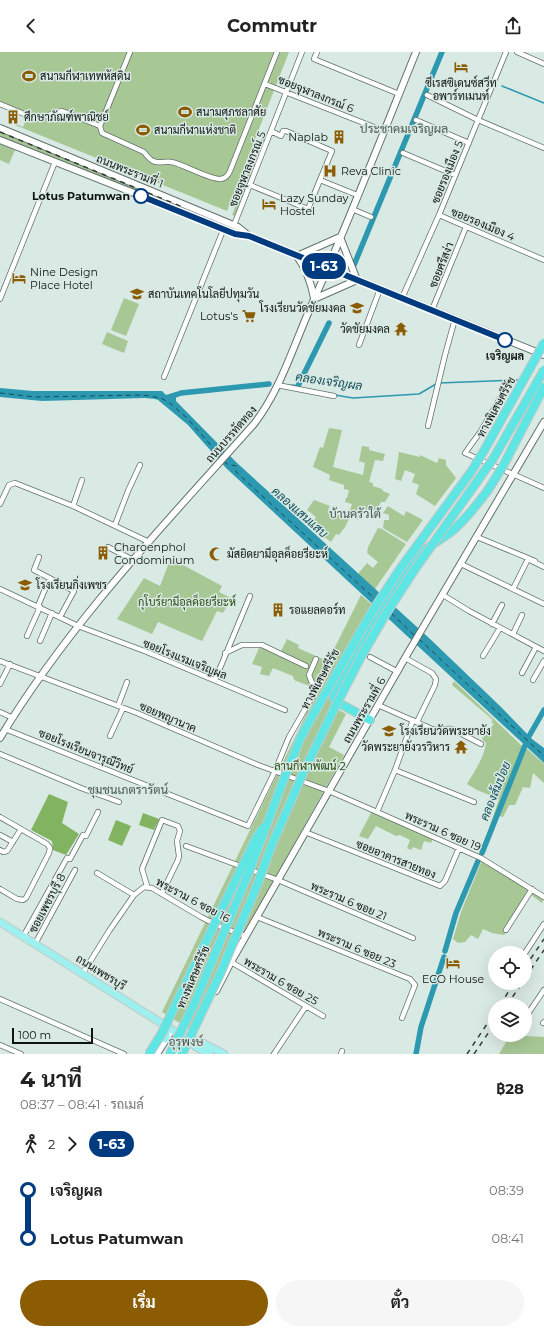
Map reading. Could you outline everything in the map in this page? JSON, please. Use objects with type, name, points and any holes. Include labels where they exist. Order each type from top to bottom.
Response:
[{"type":"highway","name":"ทางพิเศษศรีรัช","points":[[170,1054],[195,1002],[221,940],[301,737],[350,647],[370,614],[400,569],[475,466],[544,343]]},
{"type":"highway","name":"ทางพิเศษศรีรัช","points":[[183,1054],[220,974],[256,888],[273,842],[304,771],[362,655],[387,612],[415,569],[489,465],[544,370]]},
{"type":"highway","points":[[370,720],[334,701],[333,694],[355,653],[418,556],[462,522],[488,490],[503,466],[544,387]]},
{"type":"highway","points":[[149,1054],[168,1026],[256,838],[266,823]]},
{"type":"highway","points":[[143,1054],[168,1026]]},
{"type":"main road","name":"ถนนบรรทัดทอง","points":[[0,738],[41,677],[78,626],[133,560],[260,417],[269,403],[352,209],[416,52]]},
{"type":"main road","name":"ถนนพระรามที่ 1","points":[[0,128],[234,225],[249,236],[544,355]]},
{"type":"main road","name":"ถนนพระรามที่ 1","points":[[0,140],[235,234],[249,236]]},
{"type":"main road","points":[[221,228],[223,221]]},
{"type":"main road","points":[[340,237],[358,280],[314,299],[313,288],[308,275],[297,256],[340,237]]},
{"type":"main road","name":"ถนนพระรามที่ 6","points":[[183,1054],[231,962],[378,704],[544,422]]},
{"type":"main road","name":"ถนนเพชรบุรี","points":[[0,922],[168,1026],[208,1054]]},
{"type":"main road","points":[[157,1054],[166,1040],[168,1026]]},
{"type":"main road","name":"ถนนเพชรบุรี","points":[[190,1041],[199,1041],[223,1053],[231,1054]]},
{"type":"street","points":[[130,52],[100,126],[102,133],[144,152],[148,158],[154,162],[171,162],[219,179],[227,176],[278,52]]},
{"type":"street","name":"ซอยจุฬาลงกรณ์ 5","points":[[234,225],[302,52]]},
{"type":"street","points":[[317,52],[314,59],[399,94]]},
{"type":"street","name":"ซอยรองเมือง 5","points":[[402,298],[439,215],[506,52]]},
{"type":"street","points":[[517,52],[544,64]]},
{"type":"street","name":"ซอยจุฬาลงกรณ์ 6","points":[[265,84],[384,131]]},
{"type":"street","points":[[427,95],[478,120],[544,148]]},
{"type":"street","points":[[0,104],[36,119],[62,111],[100,126]]},
{"type":"street","points":[[416,120],[469,142]]},
{"type":"street","points":[[250,185],[308,209],[332,151],[286,131],[283,131],[281,136],[271,131]]},
{"type":"street","points":[[403,153],[455,175]]},
{"type":"street","points":[[0,299],[55,162]]},
{"type":"street","points":[[320,180],[357,195]]},
{"type":"street","points":[[352,209],[371,217]]},
{"type":"street","name":"ซอยรองเมือง 4","points":[[439,215],[544,260]]},
{"type":"street","name":"ซอยศรีสง่า","points":[[432,310],[466,227]]},
{"type":"street","points":[[164,377],[219,240],[221,228]]},
{"type":"street","points":[[359,346],[380,289]]},
{"type":"street","points":[[428,426],[455,319]]},
{"type":"street","points":[[509,383],[481,431],[464,453],[513,476],[544,488]]},
{"type":"street","points":[[277,385],[334,396]]},
{"type":"street","points":[[115,525],[140,465]]},
{"type":"street","points":[[73,506],[82,480]]},
{"type":"street","points":[[0,504],[9,485],[16,483],[73,506],[149,542]]},
{"type":"street","points":[[477,537],[535,561]]},
{"type":"street","points":[[108,548],[133,560]]},
{"type":"street","points":[[39,557],[34,570],[74,591],[60,617]]},
{"type":"street","points":[[513,589],[528,559],[544,567]]},
{"type":"street","points":[[461,564],[544,604]]},
{"type":"street","points":[[27,636],[48,582]]},
{"type":"street","name":"ซอยโรงแรมเจริญผล","points":[[0,589],[78,626],[215,680],[285,710]]},
{"type":"street","points":[[443,595],[492,624],[544,651]]},
{"type":"street","points":[[215,680],[250,596]]},
{"type":"street","points":[[492,624],[502,605]]},
{"type":"street","points":[[40,641],[52,613]]},
{"type":"street","points":[[513,634],[522,614]]},
{"type":"street","points":[[483,656],[500,628]]},
{"type":"street","points":[[225,653],[242,645],[262,645],[306,666]]},
{"type":"street","points":[[522,673],[536,647]]},
{"type":"street","points":[[370,657],[398,672]]},
{"type":"street","points":[[377,812],[396,770],[415,721],[435,685],[436,678],[432,673],[405,658]]},
{"type":"street","points":[[275,771],[293,730],[316,692],[316,687],[312,683],[309,675],[316,659]]},
{"type":"street","name":"ซอยพญานาค","points":[[0,661],[156,721],[275,771],[329,791]]},
{"type":"street","points":[[533,680],[544,661]]},
{"type":"street","points":[[0,684],[10,664]]},
{"type":"street","points":[[110,736],[127,682]]},
{"type":"street","points":[[378,704],[435,730],[447,728],[452,729],[481,744]]},
{"type":"street","points":[[0,712],[13,718]]},
{"type":"street","name":"ซอยโรงเรียนจารุณีวิทย์","points":[[5,729],[248,826],[275,771]]},
{"type":"street","points":[[0,754],[80,788],[119,802]]},
{"type":"street","points":[[396,770],[474,802]]},
{"type":"street","name":"พระราม 6 ซอย 19","points":[[329,791],[481,858],[544,897]]},
{"type":"street","points":[[23,937],[67,858],[70,859],[83,834],[86,836],[98,812]]},
{"type":"street","points":[[0,817],[47,844],[50,850],[26,898],[23,900],[17,899],[0,889]]},
{"type":"street","points":[[147,886],[142,869],[162,820],[178,826],[180,831],[176,841],[179,856],[178,860],[162,893]]},
{"type":"street","points":[[0,850],[6,852],[9,849],[21,829]]},
{"type":"street","name":"ซอยอาคารสายทอง","points":[[306,832],[440,886],[445,881],[459,848]]},
{"type":"street","points":[[0,835],[13,842]]},
{"type":"street","name":"พระราม 6 ซอย 21","points":[[186,846],[278,880],[413,938]]},
{"type":"street","name":"ซอยเพชรบุรี 8","points":[[35,944],[75,870]]},
{"type":"street","points":[[83,973],[109,931],[134,895],[97,873]]},
{"type":"street","name":"พระราม 6 ซอย 16","points":[[134,895],[140,889],[147,886],[221,927],[246,936]]},
{"type":"street","points":[[506,930],[532,889]]},
{"type":"street","name":"พระราม 6 ซอย 23","points":[[257,917],[410,979],[415,985],[402,1018]]},
{"type":"street","points":[[530,946],[544,924]]},
{"type":"street","name":"พระราม 6 ซอย 25","points":[[231,962],[323,1016]]},
{"type":"street","points":[[532,1008],[544,990]]},
{"type":"street","points":[[0,999],[124,1054]]},
{"type":"street","points":[[274,1054],[306,1006]]},
{"type":"street","points":[[0,1045],[21,1054]]},
{"type":"green space","name":"สนามกีฬาแห่งชาติ","points":[[0,52],[289,52],[227,211],[15,125],[16,124],[23,127],[27,117],[0,107]]},
{"type":"green space","points":[[0,130],[197,213],[219,224],[165,204],[0,137]]},
{"type":"green space","points":[[263,134],[267,136],[236,216],[232,215]]},
{"type":"green space","points":[[0,144],[15,150],[9,164],[0,160]]},
{"type":"green space","points":[[124,298],[139,304],[126,336],[111,330]]},
{"type":"green space","points":[[107,332],[128,341],[124,353],[102,344]]},
{"type":"green space","points":[[329,428],[342,430],[333,467],[363,475],[365,463],[359,461],[362,446],[369,447],[369,450],[385,454],[383,461],[375,460],[369,482],[373,483],[373,486],[390,494],[385,502],[381,502],[376,511],[365,511],[362,517],[359,517],[358,520],[351,517],[351,514],[349,513],[352,504],[345,502],[349,490],[344,489],[344,485],[329,480],[330,475],[313,467],[320,447],[323,448]]},
{"type":"green space","points":[[399,452],[420,457],[420,455],[437,463],[439,458],[446,460],[446,465],[456,478],[435,506],[416,494],[419,485],[412,482],[415,474],[405,470],[401,481],[395,479]]},
{"type":"green space","points":[[314,500],[330,506],[328,510],[349,519],[339,535],[336,534],[331,542],[314,529],[317,525],[313,522],[316,517],[307,510]]},
{"type":"green space","points":[[388,506],[404,516],[406,511],[423,520],[407,542],[383,528],[384,520],[389,520],[389,515],[383,513]]},
{"type":"green space","points":[[378,528],[406,544],[375,589],[358,574],[367,563],[373,568],[378,562],[367,553],[368,547]]},
{"type":"green space","name":"กุโบร์ยามีอุลค็อยรียะห์","points":[[172,559],[222,586],[219,592],[231,598],[223,613],[217,611],[202,641],[158,622],[152,634],[117,619],[144,578],[160,586],[170,560]]},
{"type":"green space","name":"ลานกีฬาพัฒน์ 2","points":[[361,595],[388,619],[337,709],[346,714],[329,747],[344,755],[191,1030],[162,1012],[314,698],[330,657]]},
{"type":"green space","points":[[287,639],[299,645],[298,648],[327,661],[314,688],[294,680],[293,676],[273,668],[269,676],[260,674],[262,667],[252,664],[259,648],[264,648],[308,665],[281,651]]},
{"type":"green space","points":[[454,681],[524,748],[491,829],[489,828],[499,799],[467,784],[483,754],[486,743],[482,739],[494,724],[491,722],[493,720],[452,685]]},
{"type":"green space","points":[[526,748],[544,764],[544,783],[533,773],[530,788],[523,787],[515,805],[509,805],[503,817],[499,816]]},
{"type":"green space","points":[[49,794],[68,802],[62,823],[79,834],[66,855],[53,850],[52,841],[31,830]]},
{"type":"green space","points":[[372,811],[433,838],[431,843],[424,841],[421,850],[413,847],[411,850],[407,848],[410,840],[400,835],[396,836],[376,826],[368,839],[359,836]]},
{"type":"green space","points":[[143,813],[159,819],[154,830],[139,825]]},
{"type":"green space","points":[[116,820],[131,826],[122,846],[108,840]]},
{"type":"green space","points":[[482,860],[544,898],[542,903],[530,894],[511,927],[504,935],[492,933],[483,929],[478,939],[471,935],[465,942],[458,943],[453,939],[461,912]]},
{"type":"green space","points":[[532,1036],[544,1037],[544,1054],[499,1054],[506,1042],[532,1042]]},
{"type":"water","name":"คลองแสนแสบ","points":[[0,388],[33,391],[162,391],[166,395],[176,392],[176,401],[236,462],[429,638],[532,739],[544,748],[544,763],[226,468],[188,425],[158,400],[145,398],[42,401],[0,397]]},
{"type":"waterway","points":[[354,265],[442,52]]},
{"type":"waterway","points":[[502,86],[544,103]]},
{"type":"waterway","points":[[292,387],[297,388],[329,323]]},
{"type":"waterway","name":"คลองเจริญผล","points":[[439,383],[519,380]]},
{"type":"waterway","name":"คลองเจริญผล","points":[[170,397],[181,393],[269,384]]},
{"type":"waterway","name":"คลองเจริญผล","points":[[335,395],[353,398],[419,394],[436,384]]},
{"type":"waterway","name":"คลองส้มป่อย","points":[[482,853],[528,738],[544,710]]},
{"type":"waterway","name":"คลองส้มป่อย","points":[[445,951],[456,913],[478,861]]},
{"type":"waterway","name":"คลองส้มป่อย","points":[[416,1054],[421,1027],[444,957]]},
{"type":"ferry route","points":[[0,393],[35,397],[143,395],[161,398],[171,404],[188,419],[221,457]]},
{"type":"ferry route","points":[[224,461],[227,464],[236,466],[236,472],[375,599]]},
{"type":"ferry route","points":[[391,613],[415,636]]},
{"type":"ferry route","points":[[419,639],[544,756]]},
{"type":"railway","points":[[0,132],[185,208]]},
{"type":"railway","points":[[532,957],[544,939]]},
{"type":"railway","points":[[532,968],[544,950]]},
{"type":"railway","points":[[504,998],[510,990]]},
{"type":"railway","points":[[512,998],[517,990]]},
{"type":"railway","points":[[467,1054],[488,1022]]},
{"type":"railway","points":[[474,1054],[488,1033]]},
{"type":"bus line","name":"1-63","points":[[141,196],[235,234],[249,236],[505,340]]},
{"type":"place","name":"ซีเรสซิเดนซ์สวีท อพาร์ทเมนท์","points":[[461,67]]},
{"type":"place","name":"สนามกีฬาเทพหัสดิน","points":[[29,76]]},
{"type":"place","name":"สนามศุภชลาศัย","points":[[185,112]]},
{"type":"place","name":"ศึกษาภัณฑ์พาณิชย์","points":[[13,117]]},
{"type":"place","name":"สนามกีฬาแห่งชาติ","points":[[143,130]]},
{"type":"place","name":"Naplab","points":[[339,137]]},
{"type":"place","name":"Reva Clinic","points":[[330,171]]},
{"type":"place","name":"Lotus Patumwan","points":[[141,196]]},
{"type":"place","name":"Lazy Sunday Hostel","points":[[269,204]]},
{"type":"place","name":"Nine Design Place Hotel","points":[[19,278]]},
{"type":"place","name":"สถาบันเทคโนโลยีปทุมวัน","points":[[137,294]]},
{"type":"place","name":"โรงเรียนวัดชัยมงคล","points":[[357,308]]},
{"type":"place","name":"Lotus's","points":[[249,316]]},
{"type":"place","name":"วัดชัยมงคล","points":[[401,329]]},
{"type":"place","name":"เจริญผล","points":[[505,340]]},
{"type":"place","name":"Charoenphol Condominium","points":[[103,553]]},
{"type":"place","name":"มัสยิดยามีอุลค็อยรียะห์","points":[[216,554]]},
{"type":"place","name":"โรงเรียนกิ่งเพชร","points":[[25,585]]},
{"type":"place","name":"รอแยลคอร์ท","points":[[278,610]]},
{"type":"place","name":"โรงเรียนวัดพระยายัง","points":[[389,731]]},
{"type":"place","name":"วัดพระยายังวรวิหาร","points":[[461,747]]},
{"type":"place","name":"ECO House","points":[[453,963]]},
{"type":"district","name":"ประชาคมเจริญผล","points":[[404,128]]},
{"type":"district","name":"บ้านครัวใต้","points":[[355,513]]},
{"type":"district","name":"ชุมชนเภตรารัตน์","points":[[128,789]]},
{"type":"district","name":"อุรุพงษ์","points":[[186,1041]]}]
